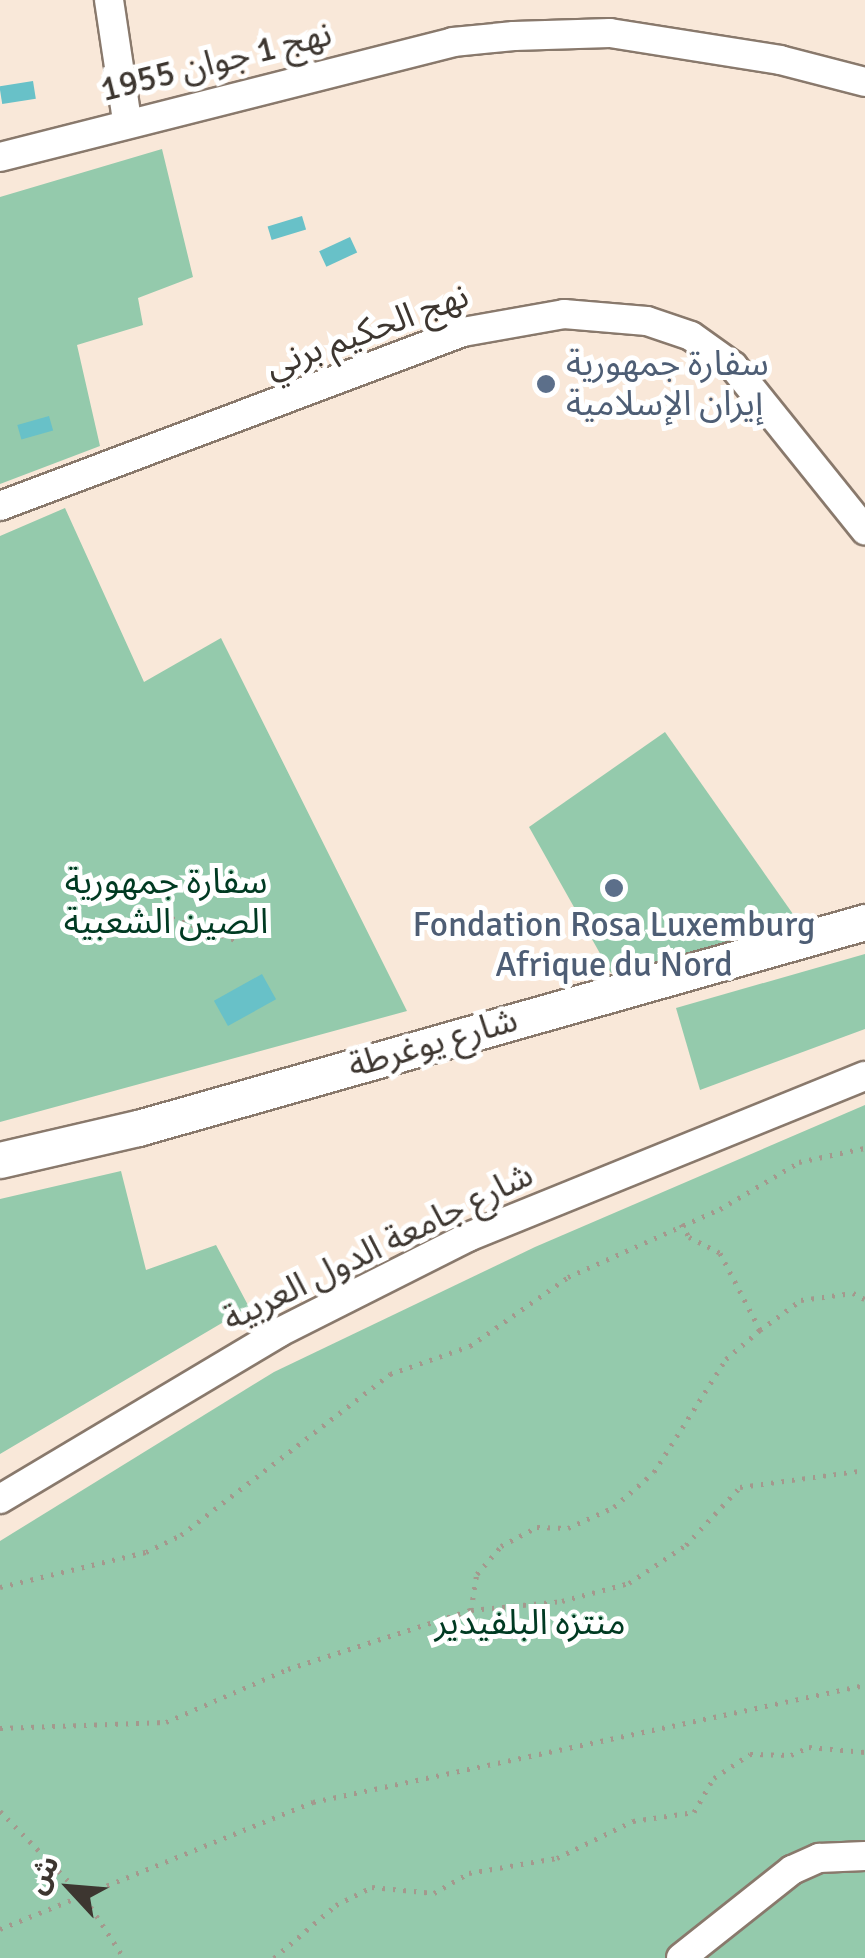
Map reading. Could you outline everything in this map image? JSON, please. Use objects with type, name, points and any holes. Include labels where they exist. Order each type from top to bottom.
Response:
[{"type":"main road","name":"شارع يوغرطة","points":[[0,1160],[138,1128],[865,922]]},
{"type":"street","points":[[110,0],[127,121]]},
{"type":"street","name":"نهج 1 جوان 1955","points":[[0,158],[127,121],[454,42],[514,36],[610,33],[780,60],[865,82]]},
{"type":"street","name":"نهج الحكيم برني","points":[[0,506],[463,332],[564,314],[646,321],[691,336],[733,366],[865,530]]},
{"type":"street","name":"شارع جامعة الدول العربية","points":[[807,1095],[865,1064]]},
{"type":"street","name":"شارع جامعة الدول العربية","points":[[0,1499],[278,1333],[468,1236],[807,1095],[865,1076]]},
{"type":"street","points":[[681,1958],[792,1870],[819,1858],[865,1856]]},
{"type":"path","points":[[172,918],[241,942]]},
{"type":"path","points":[[0,1587],[146,1552],[181,1535],[390,1374],[470,1346],[568,1278],[720,1209],[799,1162],[865,1148]]},
{"type":"path","points":[[680,1224],[689,1237],[720,1254],[760,1330]]},
{"type":"path","points":[[472,1610],[477,1574],[500,1546],[537,1527],[568,1528],[614,1507],[654,1472],[726,1358],[760,1330],[801,1300],[853,1293],[865,1299]]},
{"type":"path","points":[[0,1728],[166,1722],[288,1669],[472,1610],[562,1601],[629,1584],[686,1545],[740,1487],[865,1470]]},
{"type":"path","points":[[0,1929],[86,1898],[313,1802],[865,1685]]},
{"type":"path","points":[[274,1958],[336,1905],[372,1887],[434,1892],[468,1873],[557,1858],[632,1821],[694,1812],[714,1778],[750,1754],[791,1755],[809,1747],[865,1752]]},
{"type":"path","points":[[0,1811],[86,1898],[124,1958]]},
{"type":"green space","points":[[162,149],[193,277],[138,298],[143,325],[77,345],[100,446],[0,484],[0,197]]},
{"type":"green space","name":"سفارة جمهورية الصين الشعبية","points":[[65,508],[144,682],[221,638],[407,1011],[0,1122],[0,536]]},
{"type":"green space","points":[[665,732],[800,924],[611,973],[529,827]]},
{"type":"green space","points":[[865,954],[865,1029],[700,1090],[676,1008]]},
{"type":"green space","name":"منتزه البلفيدير","points":[[865,1105],[865,1958],[0,1958],[0,1541],[274,1372],[535,1247]]},
{"type":"green space","points":[[121,1171],[146,1270],[216,1245],[249,1307],[0,1454],[0,1199]]},
{"type":"water","points":[[33,81],[36,99],[2,104],[0,86]]},
{"type":"water","points":[[302,216],[306,229],[272,240],[268,227]]},
{"type":"water","points":[[350,237],[357,252],[326,267],[319,251]]},
{"type":"water","points":[[49,416],[53,430],[21,440],[17,425]]},
{"type":"water","points":[[262,974],[276,999],[228,1026],[214,1001]]},
{"type":"place","name":"سفارة جمهورية إيران الإسلامية","points":[[546,384]]},
{"type":"place","name":"Fondation Rosa Luxemburg Afrique du Nord","points":[[614,888]]}]
